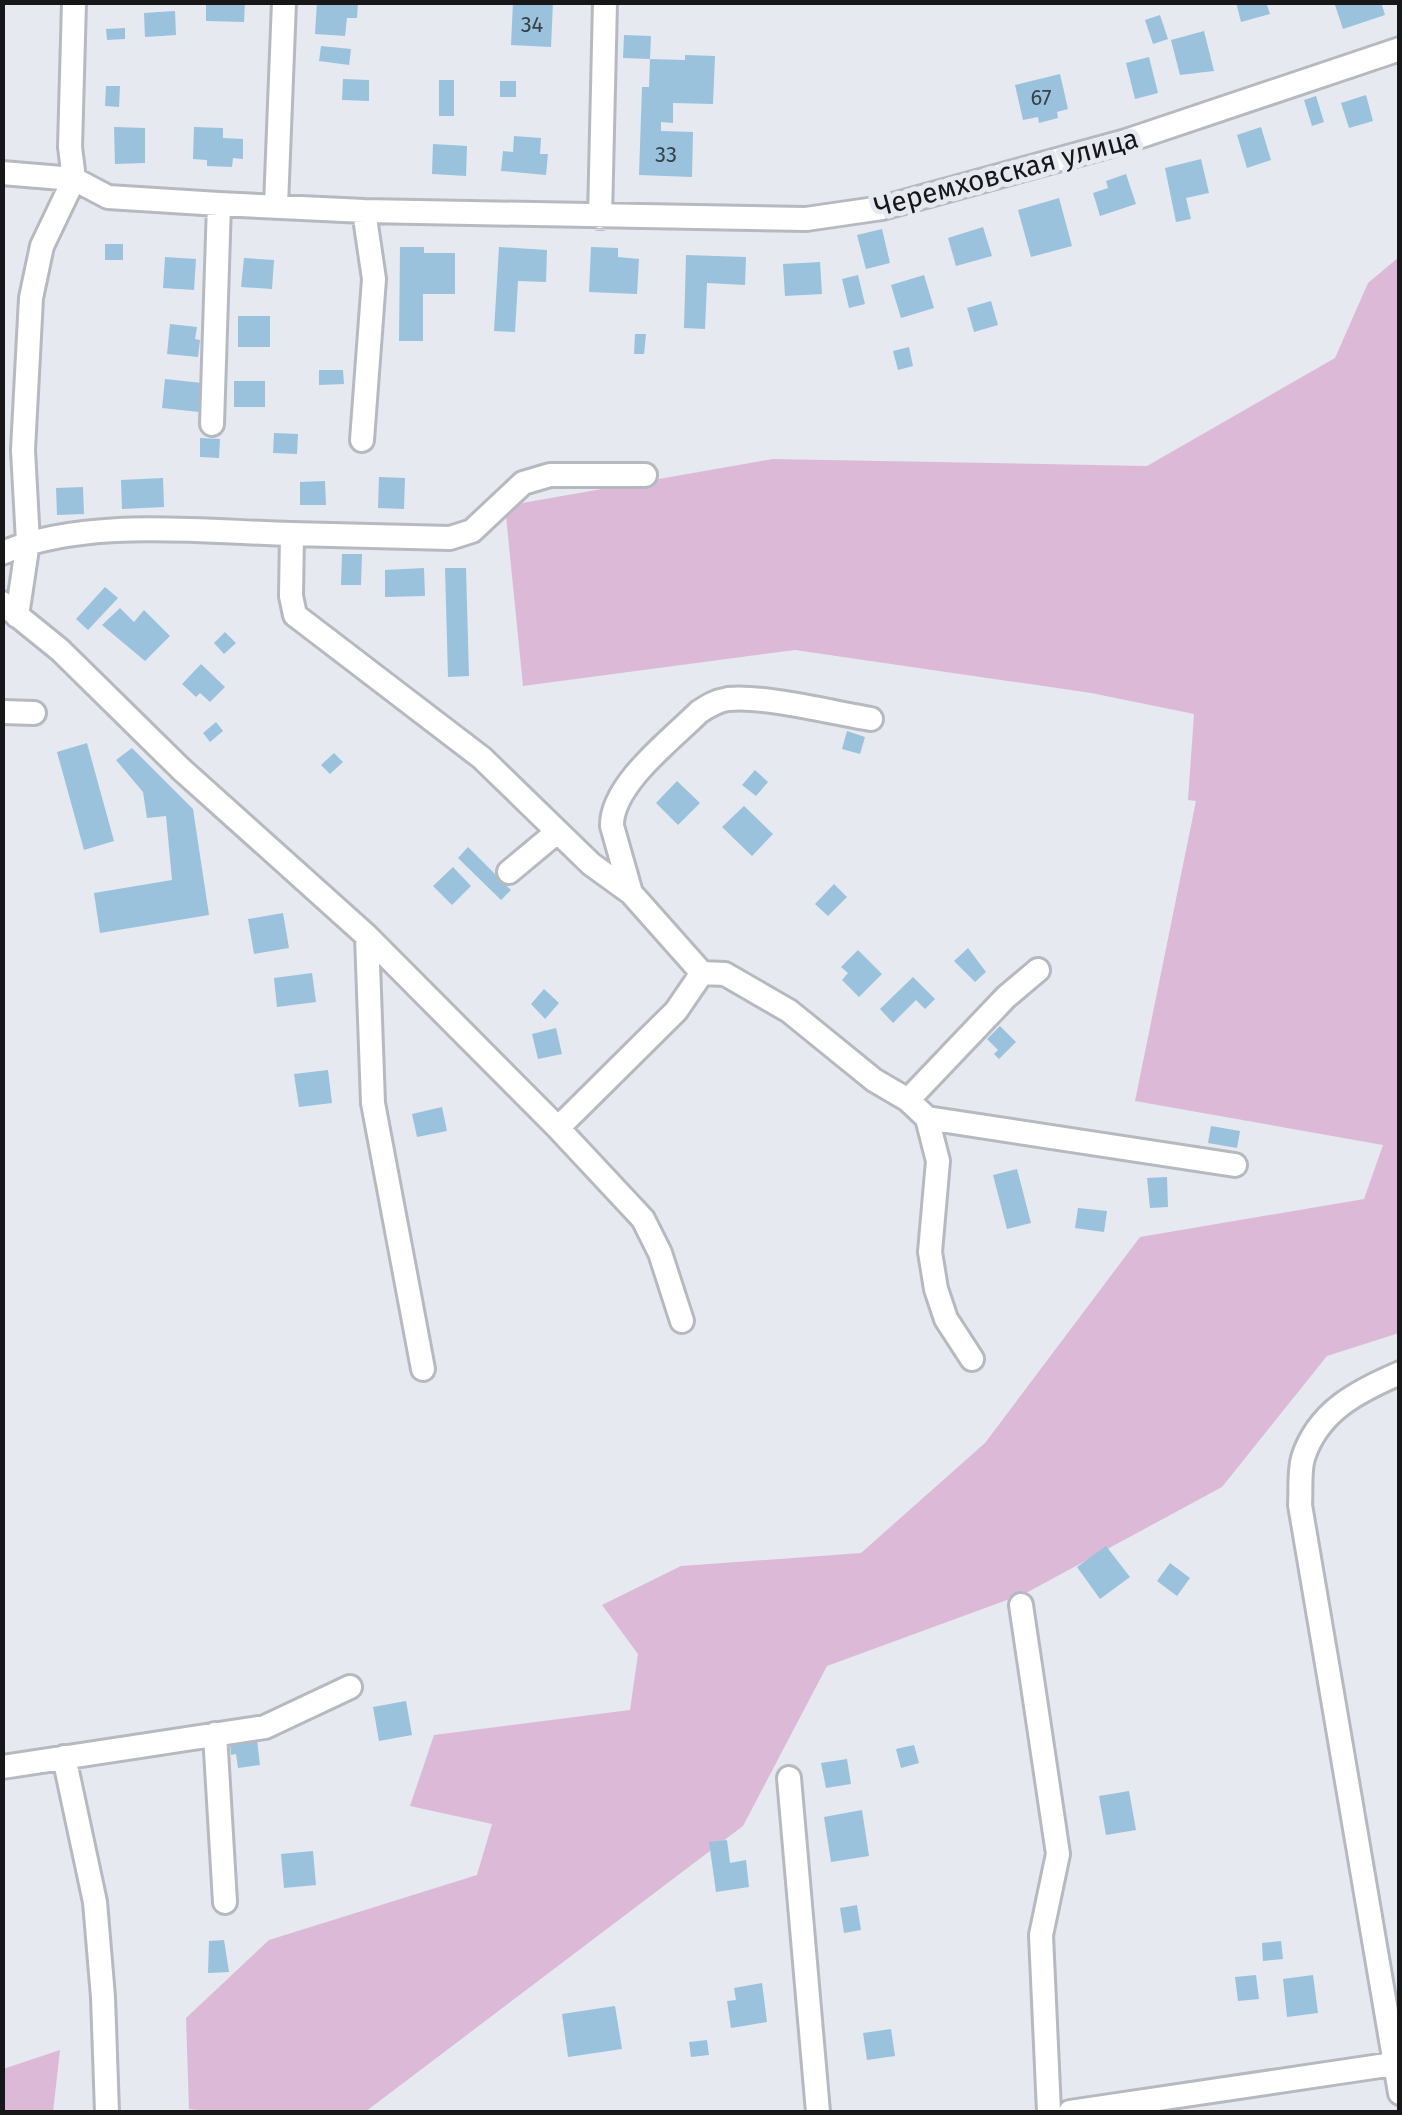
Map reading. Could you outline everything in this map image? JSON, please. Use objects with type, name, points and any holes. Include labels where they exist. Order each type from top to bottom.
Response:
[{"type":"street","points":[[74,2],[70,147],[74,180],[42,246],[31,298],[22,450],[28,542],[10,609],[60,650],[181,769],[367,936],[558,1128],[643,1219],[660,1253],[682,1321]]},
{"type":"street","points":[[276,206],[284,2]]},
{"type":"street","points":[[600,218],[605,2]]},
{"type":"street","name":"Черемховская улица","points":[[2,172],[74,180],[108,196],[220,204],[600,218],[806,220],[882,208],[1126,141],[1400,48]]},
{"type":"street","points":[[212,424],[220,204]]},
{"type":"street","points":[[362,440],[374,279],[364,211]]},
{"type":"street","points":[[2,552],[28,542],[80,534],[146,531],[450,538],[472,531],[523,483],[550,476],[645,474]]},
{"type":"street","points":[[292,534],[291,596],[296,615],[482,758],[591,864],[631,894],[702,972],[725,974],[756,990],[874,1080],[908,1100],[927,1118],[938,1161],[930,1252],[936,1289],[946,1319],[972,1359]]},
{"type":"street","points":[[631,894],[612,826],[615,803],[622,790],[699,712],[730,699],[871,718]]},
{"type":"street","points":[[2,712],[34,714]]},
{"type":"street","points":[[509,872],[557,832]]},
{"type":"street","points":[[367,936],[373,1103],[422,1369]]},
{"type":"street","points":[[908,1100],[1006,997],[1038,970]]},
{"type":"street","points":[[558,1128],[676,1011],[702,972]]},
{"type":"street","points":[[927,1118],[1235,1165]]},
{"type":"street","points":[[1400,1372],[1354,1394],[1321,1422],[1303,1459],[1300,1505],[1400,2094]]},
{"type":"street","points":[[1020,1606],[1058,1854],[1041,1935],[1048,2112]]},
{"type":"street","points":[[2,1766],[265,1727],[350,1686]]},
{"type":"street","points":[[215,1734],[226,1902]]},
{"type":"street","points":[[64,1756],[95,1902],[104,1997],[107,2112]]},
{"type":"street","points":[[789,1778],[818,2112]]},
{"type":"street","points":[[1084,2111],[1396,2065]]},
{"type":"shaded area","points":[[1399,257],[1399,1333],[1327,1356],[1222,1487],[1026,1593],[827,1666],[743,1826],[365,2112],[189,2109],[186,2018],[269,1940],[477,1875],[492,1824],[410,1806],[434,1735],[630,1710],[638,1654],[602,1605],[681,1566],[861,1553],[985,1443],[1140,1237],[1364,1199],[1383,1145],[1135,1101],[1196,801],[1188,800],[1194,714],[1091,693],[795,650],[523,686],[505,506],[773,459],[1147,466],[1335,358],[1368,283]]},
{"type":"shaded area","points":[[60,2050],[53,2112],[3,2112],[3,2069]]},
{"type":"building","points":[[206,2],[245,2],[244,22],[206,21]]},
{"type":"building","points":[[317,2],[358,2],[357,18],[347,18],[345,36],[315,34]]},
{"type":"building","points":[[513,2],[553,2],[551,47],[511,45]]},
{"type":"building","points":[[1236,2],[1266,2],[1270,14],[1241,22]]},
{"type":"building","points":[[1334,2],[1381,2],[1385,15],[1343,29]]},
{"type":"building","points":[[175,11],[176,35],[145,37],[144,13]]},
{"type":"building","points":[[1160,15],[1168,39],[1153,44],[1145,20]]},
{"type":"building","points":[[125,28],[125,39],[107,40],[106,29]]},
{"type":"building","points":[[1204,31],[1214,71],[1180,75],[1171,40]]},
{"type":"building","points":[[624,35],[651,36],[650,59],[623,58]]},
{"type":"building","points":[[321,46],[351,49],[349,65],[319,61]]},
{"type":"building","points":[[715,56],[713,104],[673,103],[673,123],[661,122],[661,131],[693,132],[692,177],[639,175],[642,87],[649,87],[650,59]]},
{"type":"building","points":[[1149,57],[1158,93],[1135,99],[1126,63]]},
{"type":"building","points":[[1060,74],[1068,109],[1057,112],[1058,118],[1039,123],[1038,117],[1023,120],[1015,85]]},
{"type":"building","points":[[343,79],[369,80],[369,101],[342,100]]},
{"type":"building","points":[[439,80],[454,80],[454,116],[439,116]]},
{"type":"building","points":[[500,81],[516,81],[516,97],[500,97]]},
{"type":"building","points":[[106,86],[120,86],[119,107],[105,106]]},
{"type":"building","points":[[1366,95],[1373,121],[1349,128],[1341,103]]},
{"type":"building","points":[[1316,96],[1324,122],[1312,126],[1304,100]]},
{"type":"building","points":[[114,127],[145,128],[145,163],[115,164]]},
{"type":"building","points":[[194,127],[223,128],[223,138],[243,139],[243,159],[233,158],[232,167],[207,166],[207,160],[193,159]]},
{"type":"building","points":[[1261,127],[1271,160],[1247,168],[1237,135]]},
{"type":"building","points":[[514,136],[541,138],[540,154],[548,154],[546,175],[501,171],[503,151],[513,152]]},
{"type":"building","points":[[433,144],[467,146],[466,176],[432,174]]},
{"type":"building","points":[[1201,159],[1209,193],[1186,198],[1191,219],[1176,222],[1165,168]]},
{"type":"building","points":[[1126,174],[1136,204],[1100,216],[1093,193],[1108,188],[1106,181]]},
{"type":"building","points":[[1059,198],[1072,246],[1031,257],[1018,210]]},
{"type":"building","points":[[983,227],[992,256],[956,266],[948,238]]},
{"type":"building","points":[[882,229],[890,263],[866,269],[857,235]]},
{"type":"building","points":[[105,244],[123,244],[123,260],[105,260]]},
{"type":"building","points":[[400,247],[424,247],[424,253],[455,253],[455,294],[423,294],[423,341],[399,341]]},
{"type":"building","points":[[499,247],[547,250],[546,282],[518,281],[515,332],[494,331]]},
{"type":"building","points":[[591,247],[618,248],[618,257],[639,259],[637,294],[589,292]]},
{"type":"building","points":[[686,255],[746,257],[745,285],[707,283],[705,329],[684,328]]},
{"type":"building","points":[[165,257],[196,259],[194,290],[163,288]]},
{"type":"building","points":[[244,258],[274,260],[272,289],[241,287]]},
{"type":"building","points":[[820,262],[822,294],[785,296],[783,264]]},
{"type":"building","points":[[858,275],[865,304],[849,308],[842,279]]},
{"type":"building","points":[[924,275],[934,308],[901,318],[891,285]]},
{"type":"building","points":[[991,301],[998,325],[974,332],[967,308]]},
{"type":"building","points":[[238,316],[270,316],[270,347],[238,347]]},
{"type":"building","points":[[170,324],[197,327],[198,357],[167,354]]},
{"type":"building","points":[[635,334],[646,334],[644,354],[634,354]]},
{"type":"building","points":[[909,347],[913,366],[898,370],[893,351]]},
{"type":"building","points":[[319,370],[343,370],[344,384],[319,385]]},
{"type":"building","points":[[165,379],[202,383],[199,412],[162,408]]},
{"type":"building","points":[[234,381],[265,381],[265,407],[234,407]]},
{"type":"building","points":[[274,433],[298,434],[297,454],[273,453]]},
{"type":"building","points":[[200,438],[220,439],[219,458],[200,457]]},
{"type":"building","points":[[379,477],[405,478],[404,509],[378,508]]},
{"type":"building","points":[[163,478],[164,507],[122,509],[121,480]]},
{"type":"building","points":[[325,481],[326,505],[300,505],[300,482]]},
{"type":"building","points":[[83,487],[84,514],[57,515],[56,488]]},
{"type":"building","points":[[342,554],[362,554],[361,585],[341,585]]},
{"type":"building","points":[[424,568],[425,596],[385,597],[385,570]]},
{"type":"building","points":[[445,568],[466,568],[469,676],[448,677]]},
{"type":"building","points":[[105,587],[118,598],[88,630],[76,619]]},
{"type":"building","points":[[120,608],[134,622],[144,610],[170,636],[145,661],[102,625]]},
{"type":"building","points":[[225,632],[236,643],[224,654],[214,643]]},
{"type":"building","points":[[201,664],[225,687],[210,702],[200,693],[196,697],[182,684]]},
{"type":"building","points":[[216,722],[223,731],[210,742],[203,733]]},
{"type":"building","points":[[847,731],[865,737],[860,754],[842,749]]},
{"type":"building","points":[[87,743],[114,841],[84,850],[57,752]]},
{"type":"building","points":[[132,748],[193,809],[209,915],[100,933],[94,893],[172,880],[166,816],[147,818],[143,792],[116,760]]},
{"type":"building","points":[[334,753],[343,762],[330,774],[321,765]]},
{"type":"building","points":[[755,770],[768,782],[756,796],[742,785]]},
{"type":"building","points":[[677,781],[700,803],[678,825],[656,803]]},
{"type":"building","points":[[744,806],[773,834],[752,856],[722,827]]},
{"type":"building","points":[[468,847],[511,890],[501,900],[458,858]]},
{"type":"building","points":[[453,867],[471,886],[452,905],[433,886]]},
{"type":"building","points":[[834,884],[847,897],[828,916],[815,904]]},
{"type":"building","points":[[283,913],[289,948],[254,954],[248,919]]},
{"type":"building","points":[[968,948],[986,972],[975,982],[954,961]]},
{"type":"building","points":[[858,950],[882,974],[859,997],[842,980],[848,973],[841,967]]},
{"type":"building","points":[[312,973],[316,1002],[277,1007],[274,978]]},
{"type":"building","points":[[913,977],[935,999],[925,1009],[916,1000],[893,1023],[880,1009]]},
{"type":"building","points":[[544,989],[559,1003],[545,1019],[531,1004]]},
{"type":"building","points":[[1000,1026],[1016,1042],[999,1059],[994,1054],[998,1050],[987,1039]]},
{"type":"building","points":[[556,1028],[562,1054],[538,1059],[532,1034]]},
{"type":"building","points":[[328,1070],[332,1103],[299,1107],[294,1074]]},
{"type":"building","points":[[442,1107],[447,1131],[417,1137],[412,1114]]},
{"type":"building","points":[[1211,1126],[1240,1131],[1237,1148],[1208,1143]]},
{"type":"building","points":[[1017,1169],[1031,1223],[1007,1229],[993,1175]]},
{"type":"building","points":[[1167,1177],[1168,1207],[1150,1208],[1147,1178]]},
{"type":"building","points":[[1078,1208],[1107,1211],[1104,1232],[1075,1228]]},
{"type":"building","points":[[1106,1546],[1130,1577],[1100,1599],[1077,1567]]},
{"type":"building","points":[[1170,1563],[1190,1578],[1177,1596],[1157,1581]]},
{"type":"building","points":[[406,1701],[412,1735],[379,1741],[373,1707]]},
{"type":"building","points":[[257,1740],[260,1765],[238,1768],[230,1744]]},
{"type":"building","points":[[914,1745],[919,1763],[901,1768],[896,1749]]},
{"type":"building","points":[[847,1759],[851,1784],[826,1788],[821,1763]]},
{"type":"building","points":[[1129,1791],[1136,1830],[1106,1835],[1099,1796]]},
{"type":"building","points":[[862,1810],[869,1856],[831,1862],[824,1817]]},
{"type":"building","points":[[727,1840],[730,1863],[746,1860],[749,1887],[716,1892],[709,1842]]},
{"type":"building","points":[[313,1851],[316,1885],[284,1888],[281,1854]]},
{"type":"building","points":[[857,1905],[861,1930],[844,1933],[840,1908]]},
{"type":"building","points":[[224,1940],[229,1972],[208,1973],[209,1941]]},
{"type":"building","points":[[1281,1941],[1283,1959],[1263,1961],[1262,1943]]},
{"type":"building","points":[[1256,1975],[1259,1999],[1238,2001],[1235,1977]]},
{"type":"building","points":[[1313,1975],[1318,2013],[1287,2017],[1283,1979]]},
{"type":"building","points":[[762,1983],[767,2022],[731,2028],[727,2001],[736,2000],[734,1988]]},
{"type":"building","points":[[615,2006],[622,2049],[568,2057],[562,2014]]},
{"type":"building","points":[[891,2029],[895,2056],[867,2060],[863,2033]]},
{"type":"building","points":[[707,2040],[709,2055],[691,2057],[689,2042]]}]
